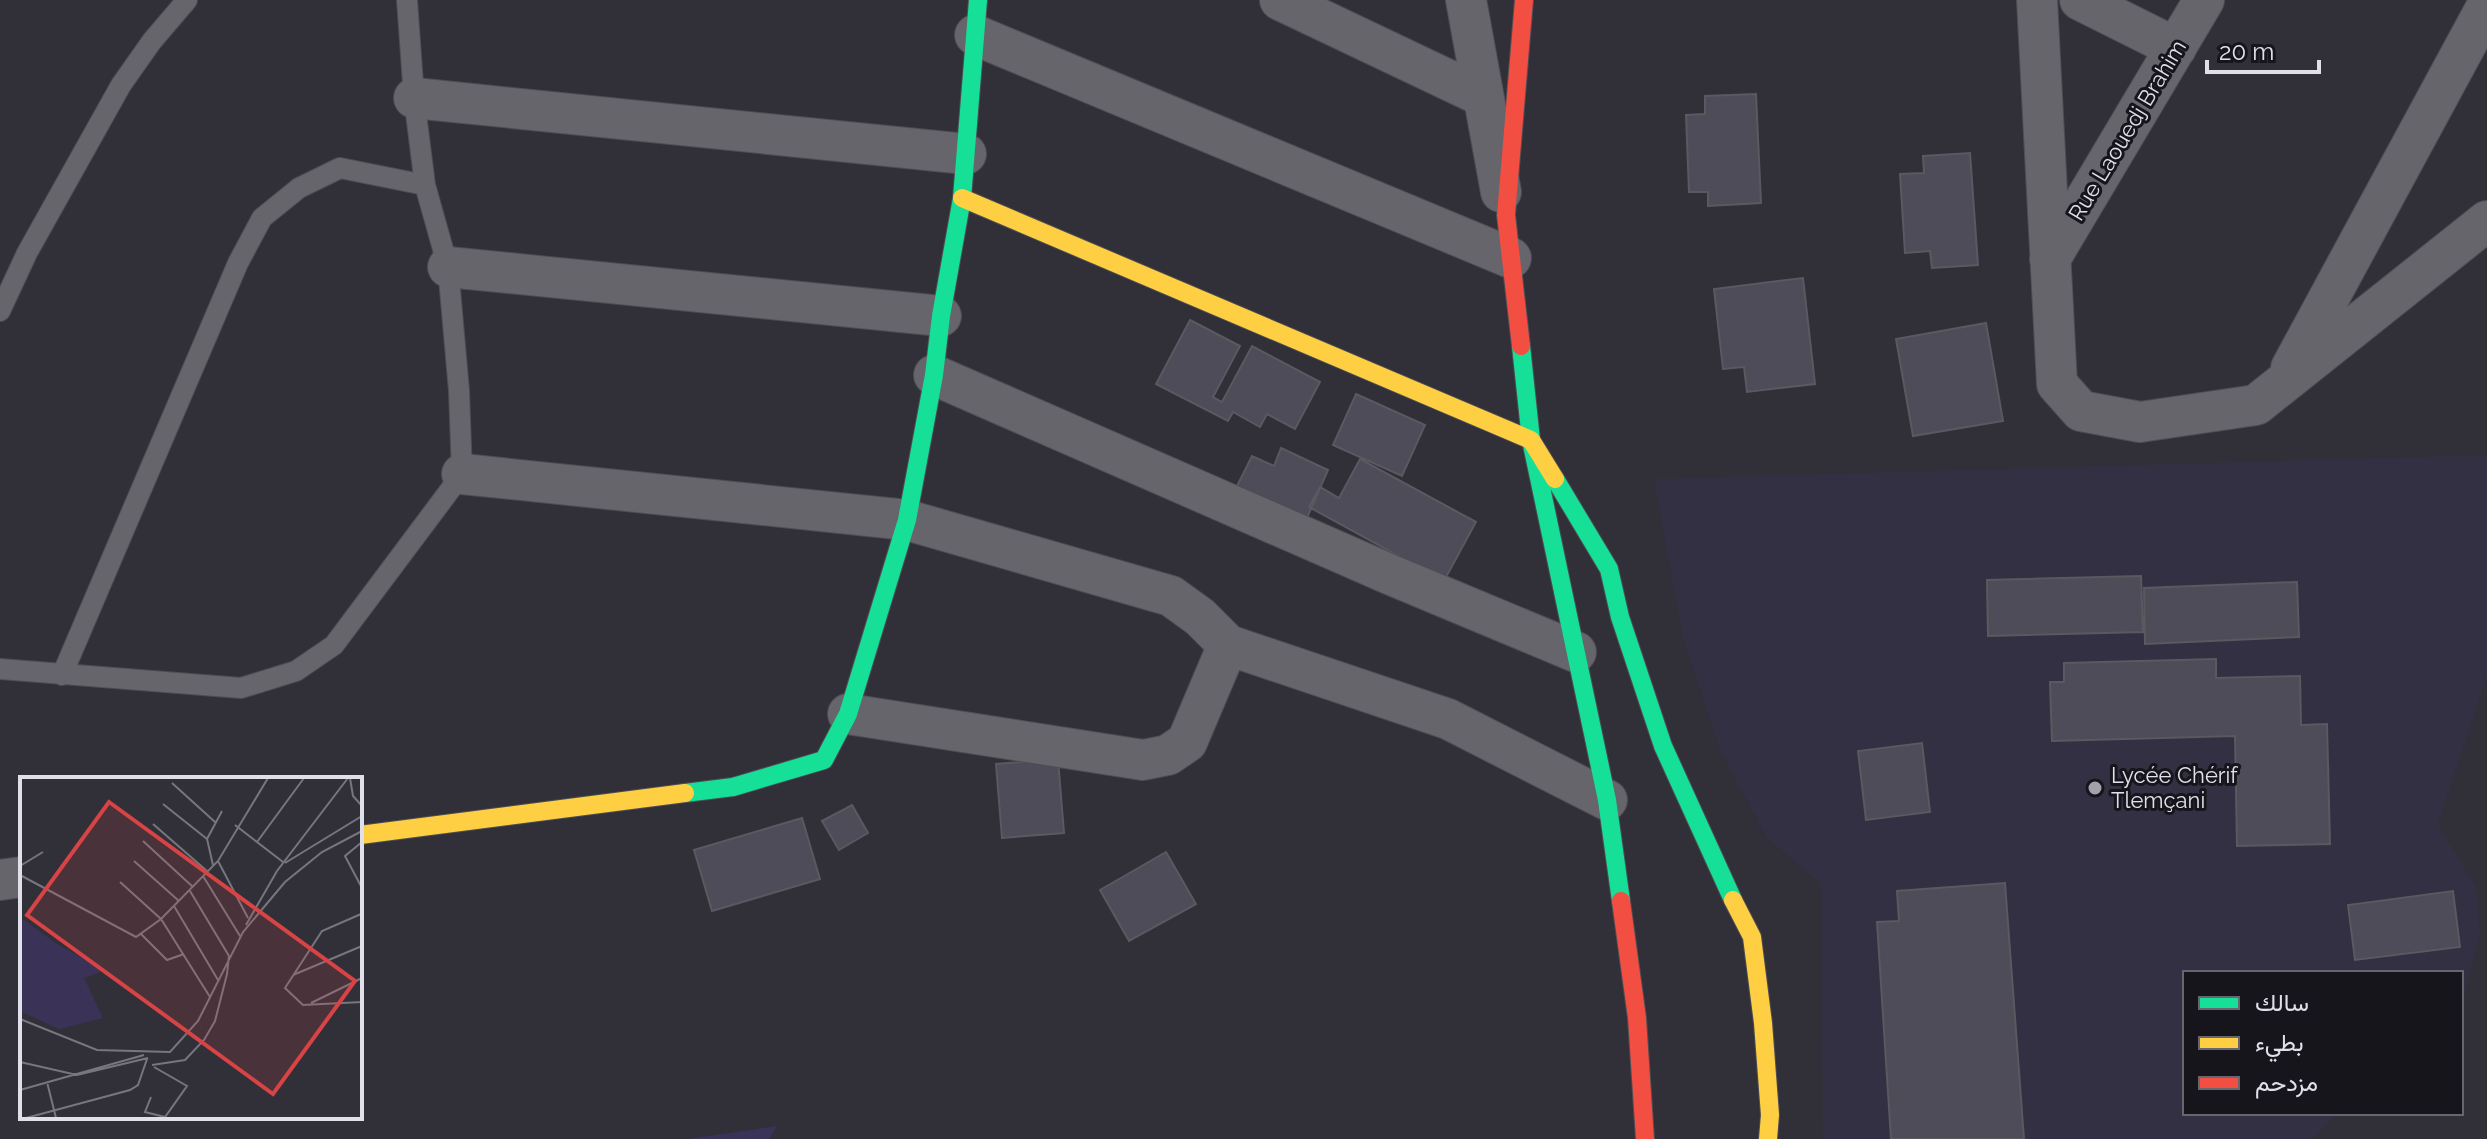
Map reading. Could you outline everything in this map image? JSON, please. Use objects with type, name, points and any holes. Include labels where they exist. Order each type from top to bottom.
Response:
[{"type":"street","points":[[1280,0],[1482,96]]},
{"type":"street","points":[[1466,0],[1506,215],[1531,440],[1607,800],[1637,1018],[1645,1139]]},
{"type":"street","points":[[1506,215],[1524,0]]},
{"type":"street","points":[[2037,0],[2057,384],[2081,411],[2140,422],[2256,405],[2487,221]]},
{"type":"street","points":[[2080,0],[2176,48]]},
{"type":"street","name":"Rue Laouedj Brahim","points":[[2050,259],[2204,0]]},
{"type":"street","points":[[2283,382],[2487,6]]},
{"type":"street","points":[[362,835],[733,787],[824,760],[848,714],[907,520],[962,198],[976,18],[1511,258]]},
{"type":"street","points":[[414,98],[966,154]]},
{"type":"street","points":[[962,198],[1531,440],[1609,569],[1620,617],[1663,746],[1752,937],[1763,1023],[1770,1115],[1768,1139]]},
{"type":"street","points":[[448,267],[941,316]]},
{"type":"street","points":[[934,375],[1389,574],[1576,652]]},
{"type":"street","points":[[462,474],[907,520],[1171,596],[1200,617],[1228,645],[1448,719],[1607,800]]},
{"type":"street","points":[[848,714],[1143,760],[1168,755],[1187,742],[1228,645]]},
{"type":"street","points":[[0,880],[20,877]]},
{"type":"lane","points":[[0,311],[27,253],[121,85],[152,41],[187,0]]},
{"type":"lane","points":[[0,669],[241,688],[296,671],[334,645],[462,474],[459,391],[448,267],[425,185],[414,98],[407,0]]},
{"type":"lane","points":[[62,675],[238,263],[262,218],[299,188],[340,168],[425,185]]},
{"type":"shaded area","name":"Lycée Chérif Tlemçani","points":[[2487,455],[2487,676],[2438,824],[2476,887],[2480,934],[2466,989],[2463,991],[2463,971],[2183,971],[2183,1115],[2336,1115],[2312,1139],[1823,1139],[1821,884],[1767,838],[1721,752],[1683,639],[1654,479]]},
{"type":"shaded area","points":[[777,1126],[769,1139],[688,1139]]},
{"type":"building","points":[[1756,94],[1761,203],[1708,206],[1708,192],[1689,192],[1686,115],[1705,114],[1705,96]]},
{"type":"building","points":[[1970,153],[1978,265],[1932,268],[1930,251],[1905,253],[1900,174],[1924,173],[1923,156]]},
{"type":"building","points":[[1803,278],[1815,384],[1747,392],[1744,367],[1723,369],[1714,289]]},
{"type":"building","points":[[1190,320],[1240,346],[1213,397],[1222,402],[1252,346],[1320,382],[1295,429],[1267,414],[1260,427],[1233,412],[1228,421],[1156,384]]},
{"type":"building","points":[[1986,323],[2003,421],[1913,436],[1896,339]]},
{"type":"building","points":[[1356,394],[1425,425],[1402,476],[1333,445]]},
{"type":"building","points":[[1281,448],[1328,470],[1306,520],[1236,488],[1252,456],[1274,466]]},
{"type":"building","points":[[1360,459],[1476,522],[1444,581],[1309,507],[1320,487],[1339,498]]},
{"type":"building","points":[[2141,576],[2143,632],[1988,636],[1987,580]]},
{"type":"building","points":[[2297,582],[2299,637],[2145,644],[2144,588]]},
{"type":"building","points":[[2216,659],[2216,678],[2300,676],[2301,725],[2327,724],[2330,844],[2237,846],[2235,736],[2052,741],[2050,682],[2064,682],[2064,663]]},
{"type":"building","points":[[1922,743],[1930,812],[1866,820],[1858,751]]},
{"type":"building","points":[[1058,759],[1064,833],[1002,838],[996,764]]},
{"type":"building","points":[[852,805],[868,833],[839,850],[822,821]]},
{"type":"building","points":[[802,818],[820,879],[712,911],[694,850]]},
{"type":"building","points":[[1166,852],[1196,904],[1129,941],[1100,890]]},
{"type":"building","points":[[2005,883],[2024,1139],[1891,1139],[1877,922],[1899,921],[1897,891]]},
{"type":"building","points":[[2453,891],[2460,947],[2355,960],[2348,905]]},
{"type":"traffic: fast","points":[[685,793],[733,787],[824,760],[848,714],[907,520],[934,375],[962,198],[978,0]]},
{"type":"traffic: fast","points":[[1521,346],[1531,440],[1607,800],[1621,901]]},
{"type":"traffic: fast","points":[[1555,479],[1609,569],[1620,617],[1663,746],[1733,900]]},
{"type":"traffic: slow","points":[[962,198],[1531,440],[1555,479]]},
{"type":"traffic: slow","points":[[362,835],[685,793]]},
{"type":"traffic: slow","points":[[1733,900],[1752,937],[1763,1023],[1770,1115],[1768,1139]]},
{"type":"traffic: jam","points":[[1521,346],[1506,215],[1524,0]]},
{"type":"traffic: jam","points":[[1621,901],[1637,1018],[1645,1139]]},
{"type":"place","name":"Lycée Chérif Tlemçani","points":[[2095,788]]}]
